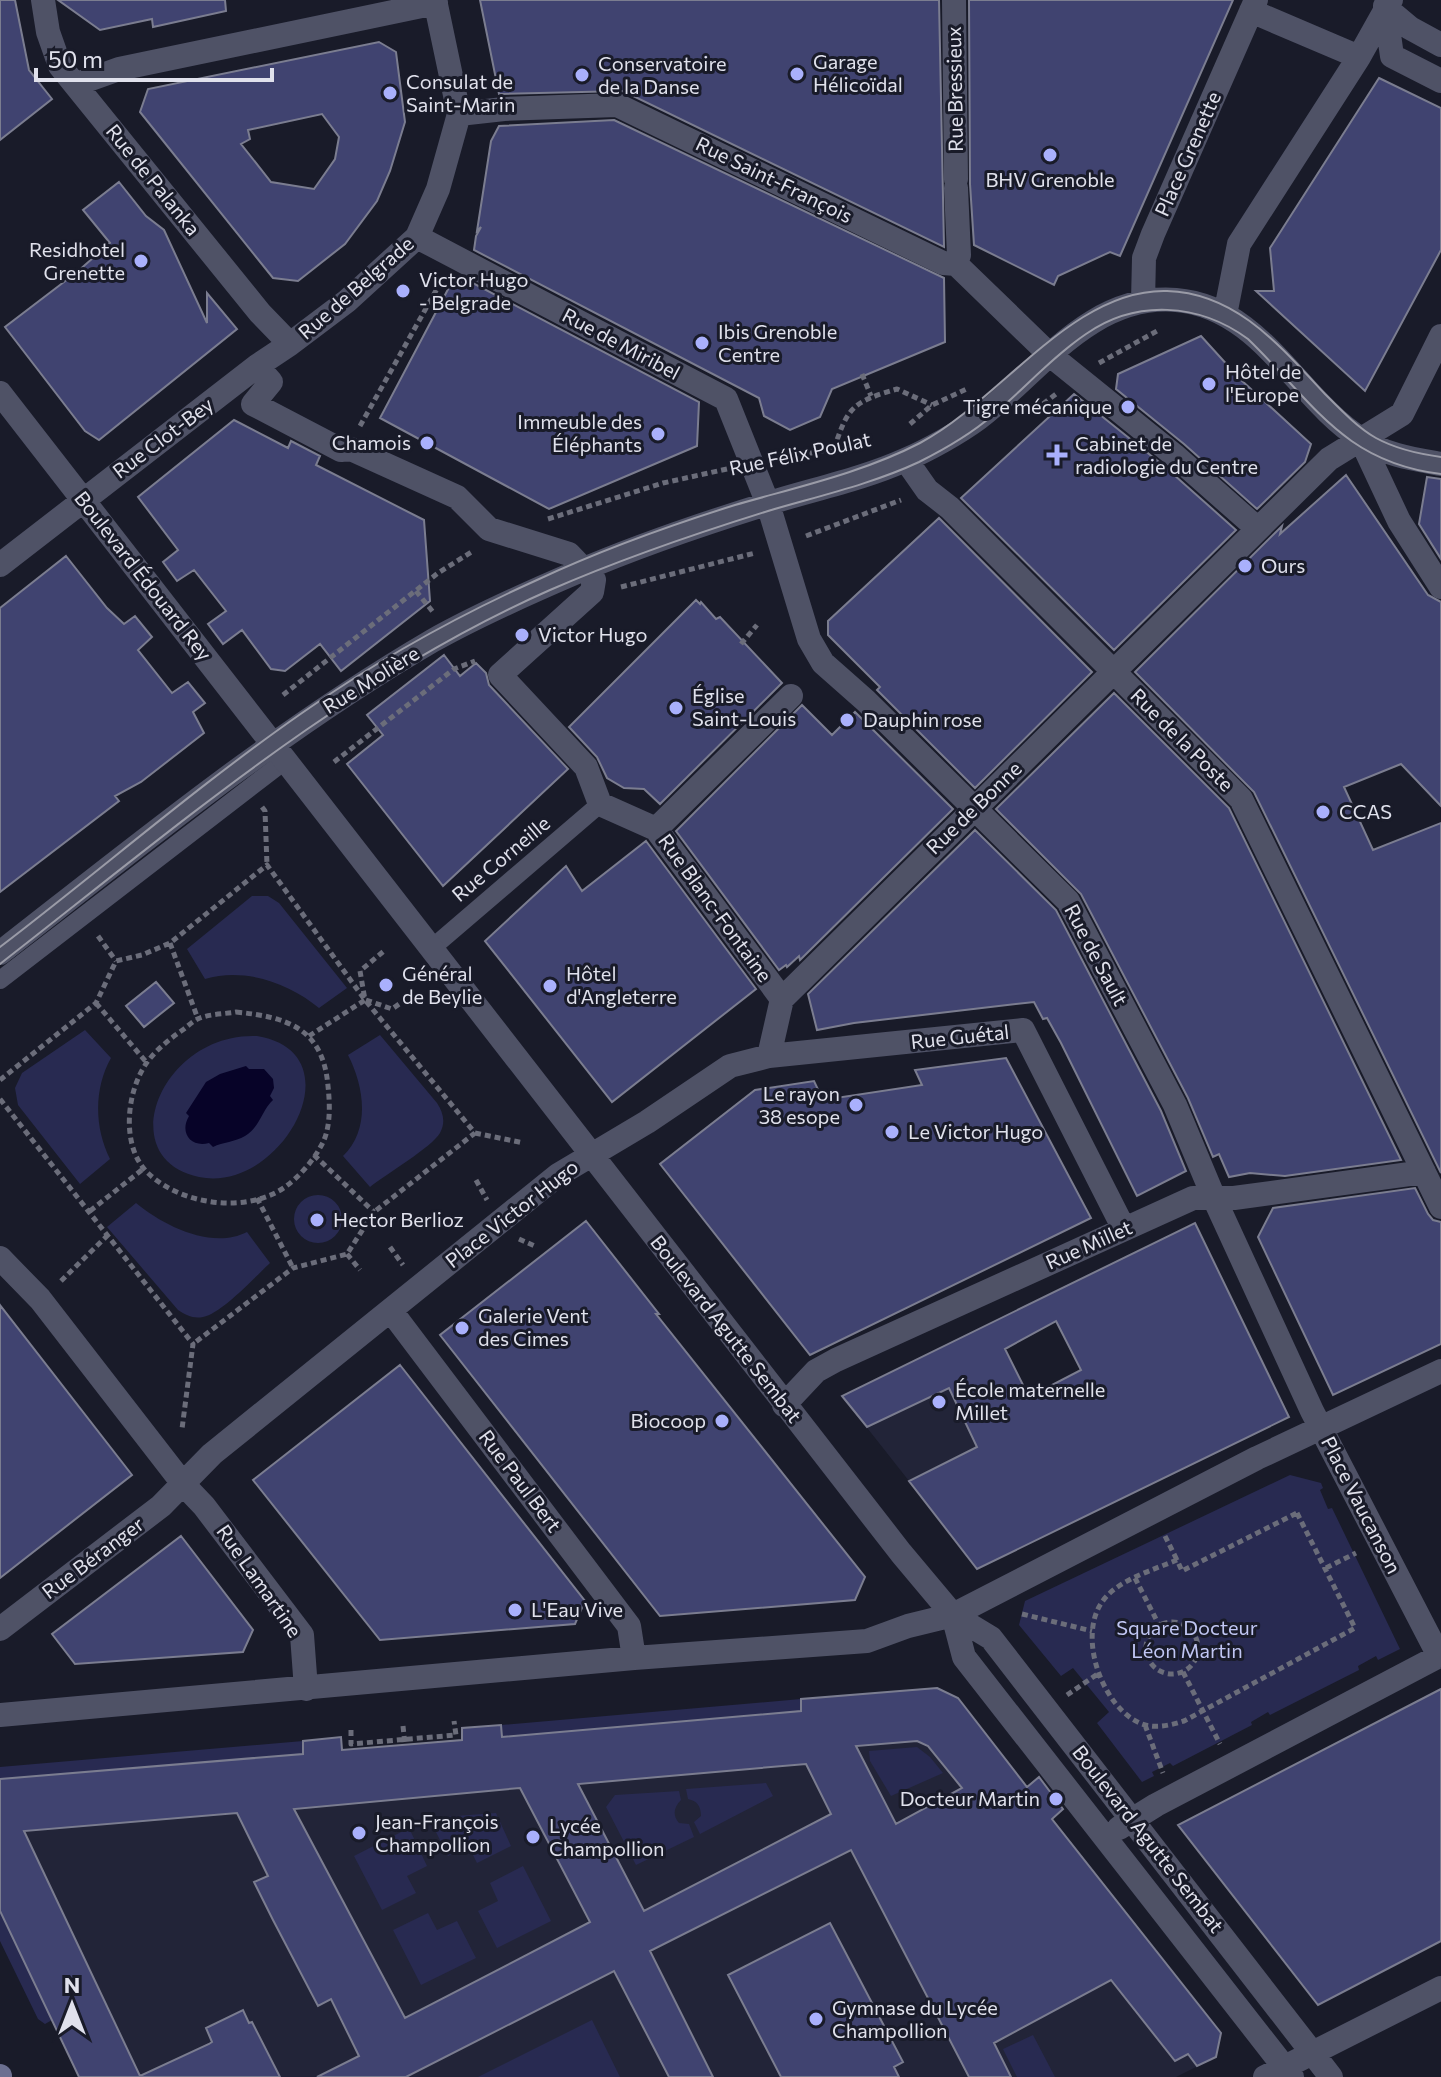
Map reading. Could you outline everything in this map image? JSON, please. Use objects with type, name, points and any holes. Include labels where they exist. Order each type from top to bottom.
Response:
[{"type":"street","name":"Rue de Palanka","points":[[43,0],[48,32],[60,66],[260,313],[290,344]]},
{"type":"street","name":"Rue Bressieux","points":[[954,0],[959,255],[956,264]]},
{"type":"street","points":[[77,84],[119,69],[436,2]]},
{"type":"street","name":"Rue de Belgrade","points":[[290,344],[347,301],[417,237],[438,189],[459,114],[436,2]]},
{"type":"street","points":[[1386,2],[1410,28],[1441,45]]},
{"type":"street","points":[[1386,2],[1392,56],[1441,81]]},
{"type":"street","points":[[1386,2],[1359,57],[1239,244],[1225,315],[1279,358],[1339,422],[1361,440],[1403,458],[1441,464]]},
{"type":"street","name":"Place Grenette","points":[[1143,301],[1144,258],[1153,234],[1254,6],[1359,57]]},
{"type":"street","name":"Rue Saint-François","points":[[459,114],[504,109],[617,105],[943,263],[956,264],[1050,355],[1174,455],[1258,529]]},
{"type":"street","name":"Rue de Miribel","points":[[417,237],[726,399],[768,504]]},
{"type":"street","name":"Rue Félix Poulat","points":[[472,621],[583,569],[664,537],[906,460],[977,420],[1090,322],[1123,306],[1143,301],[1175,300],[1203,304],[1225,315]]},
{"type":"street","name":"Rue de Bonne","points":[[782,999],[1329,459],[1402,414],[1441,336]]},
{"type":"street","name":"Rue Clot-Bey","points":[[0,565],[82,499],[290,344]]},
{"type":"street","points":[[257,366],[271,382],[253,404],[341,450],[351,449],[457,497],[489,529],[569,554],[594,580],[592,592],[500,675],[586,767],[600,804]]},
{"type":"street","name":"Boulevard Édouard Rey","points":[[0,393],[280,751]]},
{"type":"street","points":[[1361,440],[1399,521],[1441,587]]},
{"type":"street","name":"Rue de la Poste","points":[[906,460],[927,490],[950,508],[1241,799],[1441,1207]]},
{"type":"street","name":"Rue de Sault","points":[[768,504],[809,639],[823,663],[1068,901],[1175,1105],[1214,1198],[1321,1428]]},
{"type":"street","name":"Rue Molière","points":[[280,751],[421,648],[472,621]]},
{"type":"street","points":[[656,829],[791,696]]},
{"type":"street","points":[[0,953],[280,751]]},
{"type":"street","name":"Place Victor Hugo","points":[[184,1485],[212,1454],[558,1175],[590,1154],[280,751]]},
{"type":"street","name":"Rue Blanc-Fontaine","points":[[600,804],[656,829],[782,999]]},
{"type":"street","points":[[590,1154],[647,1122],[730,1066],[769,1056],[782,999]]},
{"type":"street","name":"Rue Guétal","points":[[769,1056],[1023,1030],[1124,1229]]},
{"type":"street","name":"Boulevard Agutte Sembat","points":[[590,1154],[784,1405],[953,1615],[991,1638],[1331,2077]]},
{"type":"street","name":"Rue Millet","points":[[784,1405],[816,1371],[836,1360],[1193,1198],[1234,1198],[1424,1172]]},
{"type":"street","points":[[0,1258],[40,1299],[184,1485]]},
{"type":"street","name":"Rue Paul Bert","points":[[391,1311],[629,1626],[634,1658]]},
{"type":"street","name":"Place Vaucanson","points":[[1440,1655],[1321,1428],[1441,1371]]},
{"type":"street","points":[[0,1715],[634,1658],[867,1641],[908,1626],[953,1615],[1321,1428]]},
{"type":"street","name":"Rue Béranger","points":[[0,1629],[184,1485]]},
{"type":"street","name":"Rue Lamartine","points":[[184,1485],[204,1506],[302,1635],[306,1689]]},
{"type":"street","name":"Boulevard Agutte Sembat","points":[[953,1615],[964,1657],[1105,1837],[1281,2074]]},
{"type":"street","points":[[1105,1837],[1133,1819],[1440,1655]]},
{"type":"street","points":[[1281,2074],[1314,2053],[1441,1988]]},
{"type":"lane","points":[[0,980],[280,751]]},
{"type":"lane","name":"Rue Corneille","points":[[432,948],[600,804]]},
{"type":"path","points":[[351,449],[356,434],[446,272]]},
{"type":"path","points":[[862,374],[871,396]]},
{"type":"path","points":[[907,426],[932,405],[974,385]]},
{"type":"path","points":[[834,449],[850,409],[871,396],[897,389],[932,405]]},
{"type":"path","name":"Rue Félix Poulat","points":[[545,520],[663,483],[880,438]]},
{"type":"path","name":"Rue Molière","points":[[283,695],[438,573],[500,533]]},
{"type":"path","points":[[416,591],[441,622]]},
{"type":"path","points":[[741,644],[757,625]]},
{"type":"path","name":"Rue Molière","points":[[334,762],[454,669],[476,661]]},
{"type":"path","points":[[259,804],[265,811],[267,865],[365,1000],[475,1133],[524,1143]]},
{"type":"path","points":[[0,1080],[96,1003],[116,961],[142,955],[170,943],[267,865]]},
{"type":"path","points":[[170,943],[198,1019]]},
{"type":"path","points":[[365,1000],[360,971],[384,951]]},
{"type":"path","points":[[365,1000],[392,1009],[415,993]]},
{"type":"path","points":[[309,1036],[365,1000]]},
{"type":"path","points":[[96,1003],[147,1063]]},
{"type":"path","points":[[236,1012],[269,1015],[290,1023],[309,1036],[322,1054],[330,1104],[322,1144],[306,1168],[284,1188],[257,1198],[218,1205],[198,1200],[156,1181],[143,1169],[130,1134],[129,1112],[147,1063],[169,1040],[198,1019],[236,1012]]},
{"type":"path","points":[[0,1099],[193,1344],[182,1429]]},
{"type":"path","points":[[193,1344],[293,1268],[347,1254],[374,1212],[475,1133]]},
{"type":"path","points":[[314,1155],[374,1212]]},
{"type":"path","points":[[90,1211],[143,1169]]},
{"type":"path","points":[[257,1198],[293,1268]]},
{"type":"path","points":[[59,1283],[109,1234]]},
{"type":"path","points":[[390,1247],[411,1276]]},
{"type":"path","points":[[347,1254],[360,1270]]},
{"type":"path","points":[[1163,1532],[1177,1560],[1182,1571],[1297,1513],[1355,1628],[1204,1711],[1167,1726],[1145,1725],[1124,1711],[1099,1673],[1094,1660],[1092,1631],[1096,1614],[1113,1591],[1177,1560]]},
{"type":"path","points":[[1326,1568],[1357,1553]]},
{"type":"path","points":[[1135,1578],[1159,1625]]},
{"type":"path","points":[[1022,1614],[1053,1624],[1092,1631]]},
{"type":"path","points":[[1166,1622],[1181,1624],[1193,1632],[1196,1639],[1197,1655],[1183,1672],[1162,1672],[1147,1657],[1148,1636],[1166,1622]]},
{"type":"path","points":[[1183,1672],[1220,1745]]},
{"type":"path","points":[[1063,1698],[1099,1673]]},
{"type":"path","points":[[351,1730],[351,1744],[405,1742],[456,1735],[454,1721]]},
{"type":"path","points":[[1145,1725],[1160,1768]]},
{"type":"path","points":[[403,1726],[405,1742]]},
{"type":"shaded area","points":[[246,1066],[249,1069],[264,1069],[273,1079],[274,1088],[270,1096],[273,1100],[258,1123],[245,1136],[213,1147],[209,1143],[197,1143],[188,1138],[185,1128],[189,1116],[186,1113],[206,1082]]},
{"type":"shaded area","name":"École maternelle Millet","points":[[993,1323],[1039,1418],[909,1481],[842,1396]]},
{"type":"shaded area","name":"Lycée Champollion","points":[[937,1688],[958,1698],[1221,2033],[1216,2057],[1176,2077],[79,2077],[0,1911],[0,1779],[303,1754],[303,1741],[341,1737],[343,1750],[462,1740],[462,1728],[501,1725],[503,1737],[801,1711],[801,1699]]},
{"type":"green space","points":[[252,896],[268,896],[279,903],[347,988],[319,1008],[294,991],[250,976],[205,979],[187,949]]},
{"type":"green space","points":[[85,1030],[111,1058],[101,1082],[98,1108],[101,1134],[110,1159],[80,1184],[18,1105],[15,1088],[22,1073]]},
{"type":"green space","points":[[380,1035],[437,1103],[443,1121],[440,1133],[428,1146],[370,1187],[343,1156],[358,1133],[362,1107],[358,1080],[348,1055]]},
{"type":"green space","points":[[257,1036],[287,1048],[302,1068],[305,1093],[297,1119],[280,1144],[257,1165],[229,1177],[199,1177],[172,1166],[157,1147],[153,1123],[159,1098],[173,1074],[195,1054],[223,1040]]},
{"type":"green space","points":[[318,1195],[335,1202],[342,1219],[335,1236],[318,1243],[301,1236],[294,1219],[301,1202]]},
{"type":"green space","points":[[136,1203],[174,1227],[204,1237],[233,1237],[247,1232],[270,1263],[219,1309],[203,1317],[187,1315],[178,1310],[107,1227]]},
{"type":"green space","name":"Square Docteur Léon Martin","points":[[1290,1475],[1321,1483],[1323,1488],[1320,1490],[1328,1509],[1332,1508],[1400,1649],[1378,1660],[1376,1656],[1358,1666],[1359,1670],[1270,1715],[1268,1712],[1251,1722],[1252,1725],[1173,1766],[1170,1763],[1152,1772],[1154,1776],[1142,1782],[1097,1723],[1109,1712],[1073,1668],[1061,1676],[1019,1625],[1025,1601]]},
{"type":"green space","points":[[801,1699],[801,1711],[502,1737],[501,1725]]},
{"type":"green space","points":[[303,1741],[303,1754],[0,1779],[0,1767]]},
{"type":"green space","points":[[917,1747],[943,1773],[891,1796],[870,1761],[869,1751]]},
{"type":"green space","points":[[766,1783],[773,1796],[700,1834],[694,1822],[701,1816],[700,1809],[688,1799],[686,1789]]},
{"type":"green space","points":[[679,1791],[681,1800],[675,1808],[675,1817],[679,1823],[689,1824],[694,1837],[636,1865],[606,1807],[615,1795]]},
{"type":"green space","points":[[496,1813],[511,1846],[477,1863],[468,1845],[448,1856],[429,1818]]},
{"type":"green space","points":[[409,1828],[427,1866],[407,1876],[416,1893],[382,1910],[354,1856]]},
{"type":"green space","points":[[523,1866],[551,1921],[497,1948],[478,1911],[498,1901],[490,1883]]},
{"type":"green space","points":[[0,1911],[52,2020],[45,2024],[38,2019],[0,1941]]},
{"type":"green space","points":[[428,1913],[437,1930],[457,1921],[476,1958],[421,1985],[393,1930]]},
{"type":"green space","points":[[592,2020],[620,2077],[478,2077]]},
{"type":"green space","points":[[1033,2035],[1055,2077],[1017,2077],[1003,2049]]},
{"type":"building","points":[[0,0],[15,0],[29,70],[52,99],[0,140]]},
{"type":"building","points":[[58,0],[225,0],[226,11],[153,27],[152,19],[100,30]]},
{"type":"building","points":[[480,0],[939,0],[944,247],[623,91],[499,94]]},
{"type":"building","name":"BHV Grenoble","points":[[969,0],[1233,0],[1120,256],[1110,252],[1058,276],[1054,285],[974,245],[970,184]]},
{"type":"building","points":[[379,42],[396,52],[405,122],[377,201],[345,244],[298,281],[273,278],[140,112],[148,89]],"holes":[[[322,114],[339,137],[335,159],[314,189],[271,182],[241,144],[250,139],[248,130]]]},
{"type":"building","points":[[1379,78],[1441,108],[1441,250],[1365,391],[1256,291],[1274,291],[1270,248]]},
{"type":"building","points":[[614,120],[944,278],[945,342],[832,389],[820,417],[790,430],[764,416],[759,398],[474,250],[481,227],[477,231],[491,141],[499,126]]},
{"type":"building","points":[[119,182],[146,216],[164,230],[207,323],[207,293],[237,329],[99,440],[85,431],[5,327],[110,243],[83,210]]},
{"type":"building","points":[[454,278],[468,286],[469,281],[699,402],[697,446],[549,509],[380,418]]},
{"type":"building","points":[[1201,336],[1240,379],[1311,444],[1305,462],[1257,509],[1116,389],[1118,374]]},
{"type":"building","points":[[1074,394],[1164,466],[1236,530],[1114,650],[961,498]]},
{"type":"building","points":[[234,420],[288,448],[291,441],[320,456],[316,465],[424,520],[430,601],[341,671],[320,644],[285,671],[271,669],[242,630],[223,644],[208,624],[226,611],[194,570],[177,581],[163,562],[178,550],[138,497]]},
{"type":"building","points":[[1346,475],[1428,595],[1441,602],[1441,806],[1401,764],[1344,787],[1373,850],[1441,823],[1441,1173],[1254,792],[1135,672],[1282,526],[1280,534]]},
{"type":"building","points":[[1427,477],[1441,479],[1441,559],[1419,524]]},
{"type":"building","points":[[939,518],[1092,672],[975,788],[877,690],[880,687],[828,635],[828,621]]},
{"type":"building","points":[[66,556],[107,608],[124,624],[135,616],[152,637],[138,650],[172,693],[188,682],[205,703],[193,712],[204,733],[141,782],[115,796],[119,801],[0,892],[0,608]]},
{"type":"building","name":"Église Saint-Louis","points":[[696,600],[716,619],[720,617],[782,683],[660,804],[644,789],[624,788],[607,778],[597,757],[569,727]]},
{"type":"building","points":[[444,655],[460,676],[476,663],[486,673],[489,685],[568,769],[443,886],[347,764],[383,735],[367,715]]},
{"type":"building","points":[[1114,693],[1229,808],[1401,1160],[1285,1176],[1250,1173],[1229,1177],[1219,1154],[1213,1157],[1188,1098],[1081,894],[996,809]]},
{"type":"building","points":[[802,705],[832,735],[855,712],[953,809],[800,960],[799,956],[779,970],[676,831]]},
{"type":"building","points":[[975,830],[1056,910],[1161,1111],[1186,1171],[1137,1196],[1061,1043],[1034,1002],[817,1030],[808,994]]},
{"type":"building","points":[[646,841],[756,989],[612,1102],[485,941],[566,866],[582,891]]},
{"type":"building","points":[[156,982],[174,1003],[144,1027],[126,1006]]},
{"type":"building","points":[[1006,1058],[1091,1218],[810,1355],[660,1164],[755,1090],[814,1081],[823,1100],[922,1085],[915,1070]]},
{"type":"building","points":[[1415,1188],[1428,1214],[1433,1220],[1441,1222],[1441,1344],[1333,1395],[1258,1237],[1273,1208]]},
{"type":"building","points":[[586,1221],[865,1577],[855,1600],[660,1616],[440,1335]]},
{"type":"building","points":[[1195,1223],[1289,1417],[977,1569],[909,1481],[977,1447],[949,1388],[867,1427],[842,1396]],"holes":[[[1056,1321],[1081,1370],[1029,1397],[1005,1349]]]},
{"type":"building","points":[[0,1305],[132,1475],[0,1578]]},
{"type":"building","points":[[400,1365],[585,1601],[575,1624],[380,1640],[253,1480]]},
{"type":"building","points":[[181,1536],[253,1630],[243,1652],[75,1664],[52,1634]]},
{"type":"building","points":[[937,1688],[958,1698],[1027,1787],[1039,1777],[1063,1809],[1052,1819],[1221,2033],[1216,2057],[1197,2066],[1188,2054],[1175,2061],[1111,1980],[994,2043],[1011,2077],[969,2077],[851,1850],[650,1951],[713,2077],[669,2077],[614,1971],[406,2077],[317,2077],[359,2056],[331,1999],[318,2006],[273,1920],[254,1882],[268,1876],[237,1813],[24,1831],[140,2076],[209,2044],[212,2042],[206,2028],[243,2010],[280,2077],[79,2077],[0,1911],[0,1779],[303,1754],[303,1741],[341,1737],[342,1750],[462,1740],[462,1728],[501,1725],[502,1737],[801,1711],[801,1699]],"holes":[[[917,1741],[928,1746],[962,1788],[896,1824],[856,1746]],[[806,1764],[831,1814],[644,1911],[578,1784]],[[520,1788],[590,1922],[405,2018],[294,1809]]]},
{"type":"building","points":[[1441,1689],[1441,1941],[1318,2005],[1178,1825]]},
{"type":"building","name":"Gymnase du Lycée Champollion","points":[[830,1923],[903,2062],[894,2067],[899,2077],[781,2077],[728,1975]]},
{"type":"tram line","points":[[0,947],[263,741],[330,694],[416,641],[506,594],[610,549],[710,513],[852,471],[898,454],[950,424],[1069,327],[1100,308],[1133,295],[1167,291],[1192,294],[1236,312],[1274,341],[1343,412],[1369,434],[1400,448],[1441,457]]},
{"type":"tram line","points":[[0,964],[264,760],[403,667],[475,626],[604,568],[919,462],[985,422],[1086,334],[1126,315],[1146,311],[1188,312],[1229,327],[1248,339],[1332,426],[1354,443],[1379,457],[1407,467],[1441,474]]},
{"type":"place","name":"Garage Hélicoïdal","points":[[797,74]]},
{"type":"place","name":"Conservatoire de la Danse","points":[[582,75]]},
{"type":"place","name":"Consulat de Saint-Marin","points":[[390,93]]},
{"type":"place","name":"BHV Grenoble","points":[[1050,155]]},
{"type":"place","name":"Residhotel Grenette","points":[[141,261]]},
{"type":"place","name":"Victor Hugo - Belgrade","points":[[403,291]]},
{"type":"place","name":"Ibis Grenoble Centre","points":[[702,343]]},
{"type":"place","name":"Hôtel de l'Europe","points":[[1209,384]]},
{"type":"place","name":"Tigre mécanique","points":[[1128,407]]},
{"type":"place","name":"Immeuble des Éléphants","points":[[658,434]]},
{"type":"place","name":"Chamois","points":[[427,443]]},
{"type":"place","name":"Cabinet de radiologie du Centre","points":[[1057,455]]},
{"type":"place","name":"Ours","points":[[1245,566]]},
{"type":"place","name":"Victor Hugo","points":[[522,635]]},
{"type":"place","name":"Église Saint-Louis","points":[[676,708]]},
{"type":"place","name":"Dauphin rose","points":[[847,720]]},
{"type":"place","name":"CCAS","points":[[1323,812]]},
{"type":"place","name":"Général de Beylie","points":[[386,985]]},
{"type":"place","name":"Hôtel d'Angleterre","points":[[550,986]]},
{"type":"place","name":"Le rayon 38 esope","points":[[856,1105]]},
{"type":"place","name":"Le Victor Hugo","points":[[892,1132]]},
{"type":"place","name":"Hector Berlioz","points":[[317,1220]]},
{"type":"place","name":"Galerie Vent des Cimes","points":[[462,1328]]},
{"type":"place","name":"École maternelle Millet","points":[[939,1402]]},
{"type":"place","name":"Biocoop","points":[[722,1421]]},
{"type":"place","name":"L'Eau Vive","points":[[515,1610]]},
{"type":"place","name":"Docteur Martin","points":[[1056,1799]]},
{"type":"place","name":"Jean-François Champollion","points":[[359,1833]]},
{"type":"place","name":"Lycée Champollion","points":[[533,1837]]},
{"type":"place","name":"Gymnase du Lycée Champollion","points":[[816,2019]]}]
